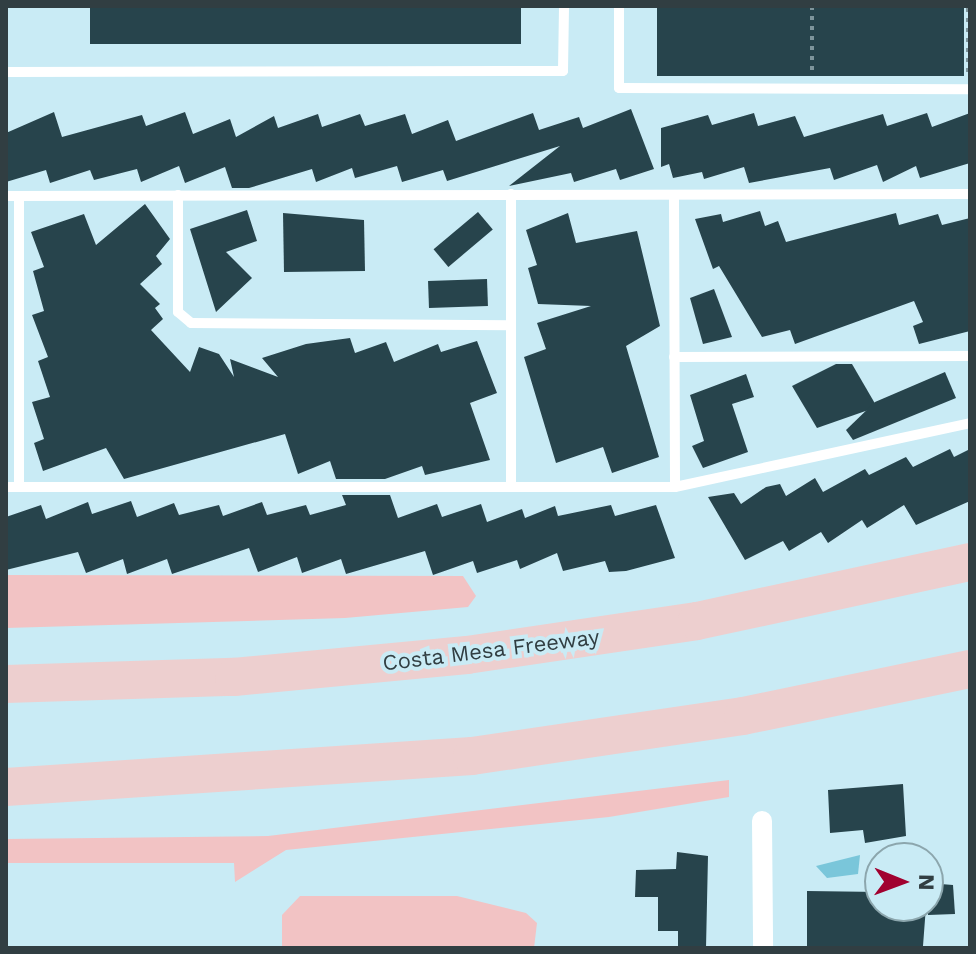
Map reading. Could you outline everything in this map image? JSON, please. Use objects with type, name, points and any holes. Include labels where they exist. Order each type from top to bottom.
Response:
[{"type":"highway","name":"Costa Mesa Freeway","points":[[6,684],[234,677],[467,655],[697,621],[970,562]]},
{"type":"highway","points":[[6,787],[472,756],[743,716],[970,669]]},
{"type":"street","points":[[762,821],[763,948]]},
{"type":"lane","points":[[6,72],[563,71],[564,6]]},
{"type":"lane","points":[[619,6],[619,88],[969,89]]},
{"type":"lane","points":[[511,194],[511,487]]},
{"type":"lane","points":[[6,196],[970,194]]},
{"type":"lane","points":[[178,195],[178,312],[191,323],[510,325]]},
{"type":"lane","points":[[674,195],[675,487]]},
{"type":"lane","points":[[19,196],[19,487]]},
{"type":"lane","points":[[674,357],[970,356]]},
{"type":"lane","points":[[6,487],[675,487],[970,423]]},
{"type":"path","points":[[812,6],[812,88]]},
{"type":"path","points":[[968,6],[969,89]]},
{"type":"shaded area","points":[[6,575],[463,576],[476,596],[468,607],[345,618],[6,628]]},
{"type":"shaded area","points":[[729,780],[729,797],[609,817],[286,850],[235,882],[234,863],[6,863],[6,839],[268,836]]},
{"type":"shaded area","points":[[300,896],[457,896],[526,913],[537,923],[534,948],[282,948],[282,915]]},
{"type":"water","points":[[860,855],[858,874],[827,878],[816,866]]},
{"type":"building","points":[[90,6],[521,6],[521,44],[90,44]]},
{"type":"building","points":[[657,6],[964,6],[964,76],[657,76]]},
{"type":"building","points":[[631,109],[654,169],[620,180],[616,169],[574,182],[571,173],[509,186],[560,146],[447,181],[443,170],[402,182],[397,166],[355,178],[352,168],[316,182],[312,169],[249,188],[232,188],[225,167],[185,183],[179,166],[141,182],[137,169],[94,180],[90,170],[50,183],[46,170],[6,182],[6,133],[54,112],[62,137],[142,115],[146,126],[185,112],[193,134],[230,119],[236,137],[274,116],[278,128],[318,114],[322,127],[360,114],[365,126],[405,114],[412,134],[448,120],[456,141],[533,113],[539,130],[579,117],[583,128]]},
{"type":"building","points":[[754,113],[758,126],[795,116],[804,137],[883,114],[887,126],[927,113],[932,127],[970,113],[970,163],[920,178],[916,166],[883,182],[877,165],[834,180],[830,168],[749,183],[744,167],[704,179],[702,172],[673,178],[669,164],[661,167],[661,128],[708,115],[712,125]]},
{"type":"building","points":[[145,204],[170,239],[156,256],[162,264],[140,284],[160,304],[155,308],[163,319],[151,330],[190,372],[199,347],[219,354],[234,377],[230,359],[278,377],[262,358],[306,344],[350,338],[355,353],[386,342],[394,362],[438,344],[441,352],[477,341],[497,393],[470,403],[490,460],[425,475],[422,466],[385,479],[336,479],[330,461],[298,474],[285,434],[124,479],[106,448],[43,471],[34,443],[44,439],[32,402],[50,397],[38,361],[48,357],[32,315],[44,311],[33,271],[44,267],[31,232],[84,214],[96,245]]},
{"type":"building","points":[[247,210],[257,241],[226,252],[252,278],[216,312],[190,229]]},
{"type":"building","points":[[760,211],[765,226],[778,221],[786,242],[896,213],[899,225],[938,214],[942,225],[970,218],[970,331],[919,344],[913,326],[923,322],[914,301],[795,344],[790,330],[762,337],[719,266],[713,269],[695,219],[721,214],[723,222]]},
{"type":"building","points":[[478,212],[493,230],[448,267],[434,249]]},
{"type":"building","points":[[283,213],[364,220],[365,271],[284,272]]},
{"type":"building","points":[[568,213],[576,243],[637,231],[660,326],[626,346],[659,457],[612,473],[603,447],[556,463],[524,357],[546,349],[537,323],[591,306],[538,304],[528,268],[537,265],[526,230]]},
{"type":"building","points":[[487,279],[488,306],[429,308],[428,281]]},
{"type":"building","points":[[714,289],[732,337],[703,344],[690,298]]},
{"type":"building","points":[[836,364],[852,364],[877,407],[817,428],[792,386]]},
{"type":"building","points":[[945,372],[956,398],[853,440],[846,430],[875,402]]},
{"type":"building","points":[[746,374],[754,397],[732,404],[748,452],[703,468],[692,446],[704,441],[690,395]]},
{"type":"building","points":[[950,449],[954,457],[970,449],[970,501],[916,525],[904,505],[867,528],[862,520],[828,543],[821,532],[789,551],[783,541],[745,560],[708,497],[734,493],[741,504],[766,487],[780,484],[786,496],[815,478],[823,492],[865,469],[869,475],[906,457],[913,467]]},
{"type":"building","points":[[342,495],[390,495],[398,518],[437,504],[442,517],[481,504],[487,522],[522,509],[525,518],[555,506],[558,516],[611,505],[615,516],[656,505],[675,558],[626,571],[609,572],[605,561],[563,571],[557,553],[520,569],[517,560],[477,573],[473,561],[433,575],[425,551],[346,574],[341,559],[302,573],[297,557],[258,572],[249,548],[172,574],[167,559],[127,574],[123,559],[86,573],[78,552],[6,570],[6,517],[41,505],[46,519],[88,502],[92,514],[131,501],[137,517],[174,503],[179,515],[219,505],[223,516],[262,502],[267,515],[306,505],[310,515],[346,505]]},
{"type":"building","points":[[903,784],[906,836],[865,842],[863,830],[830,833],[828,790]]},
{"type":"building","points":[[677,852],[708,856],[706,948],[678,948],[678,931],[658,931],[658,897],[635,897],[636,870],[676,869]]},
{"type":"building","points":[[944,884],[953,885],[955,914],[944,914]]},
{"type":"building","points":[[807,891],[864,892],[864,922],[925,922],[923,946],[807,948]]}]
